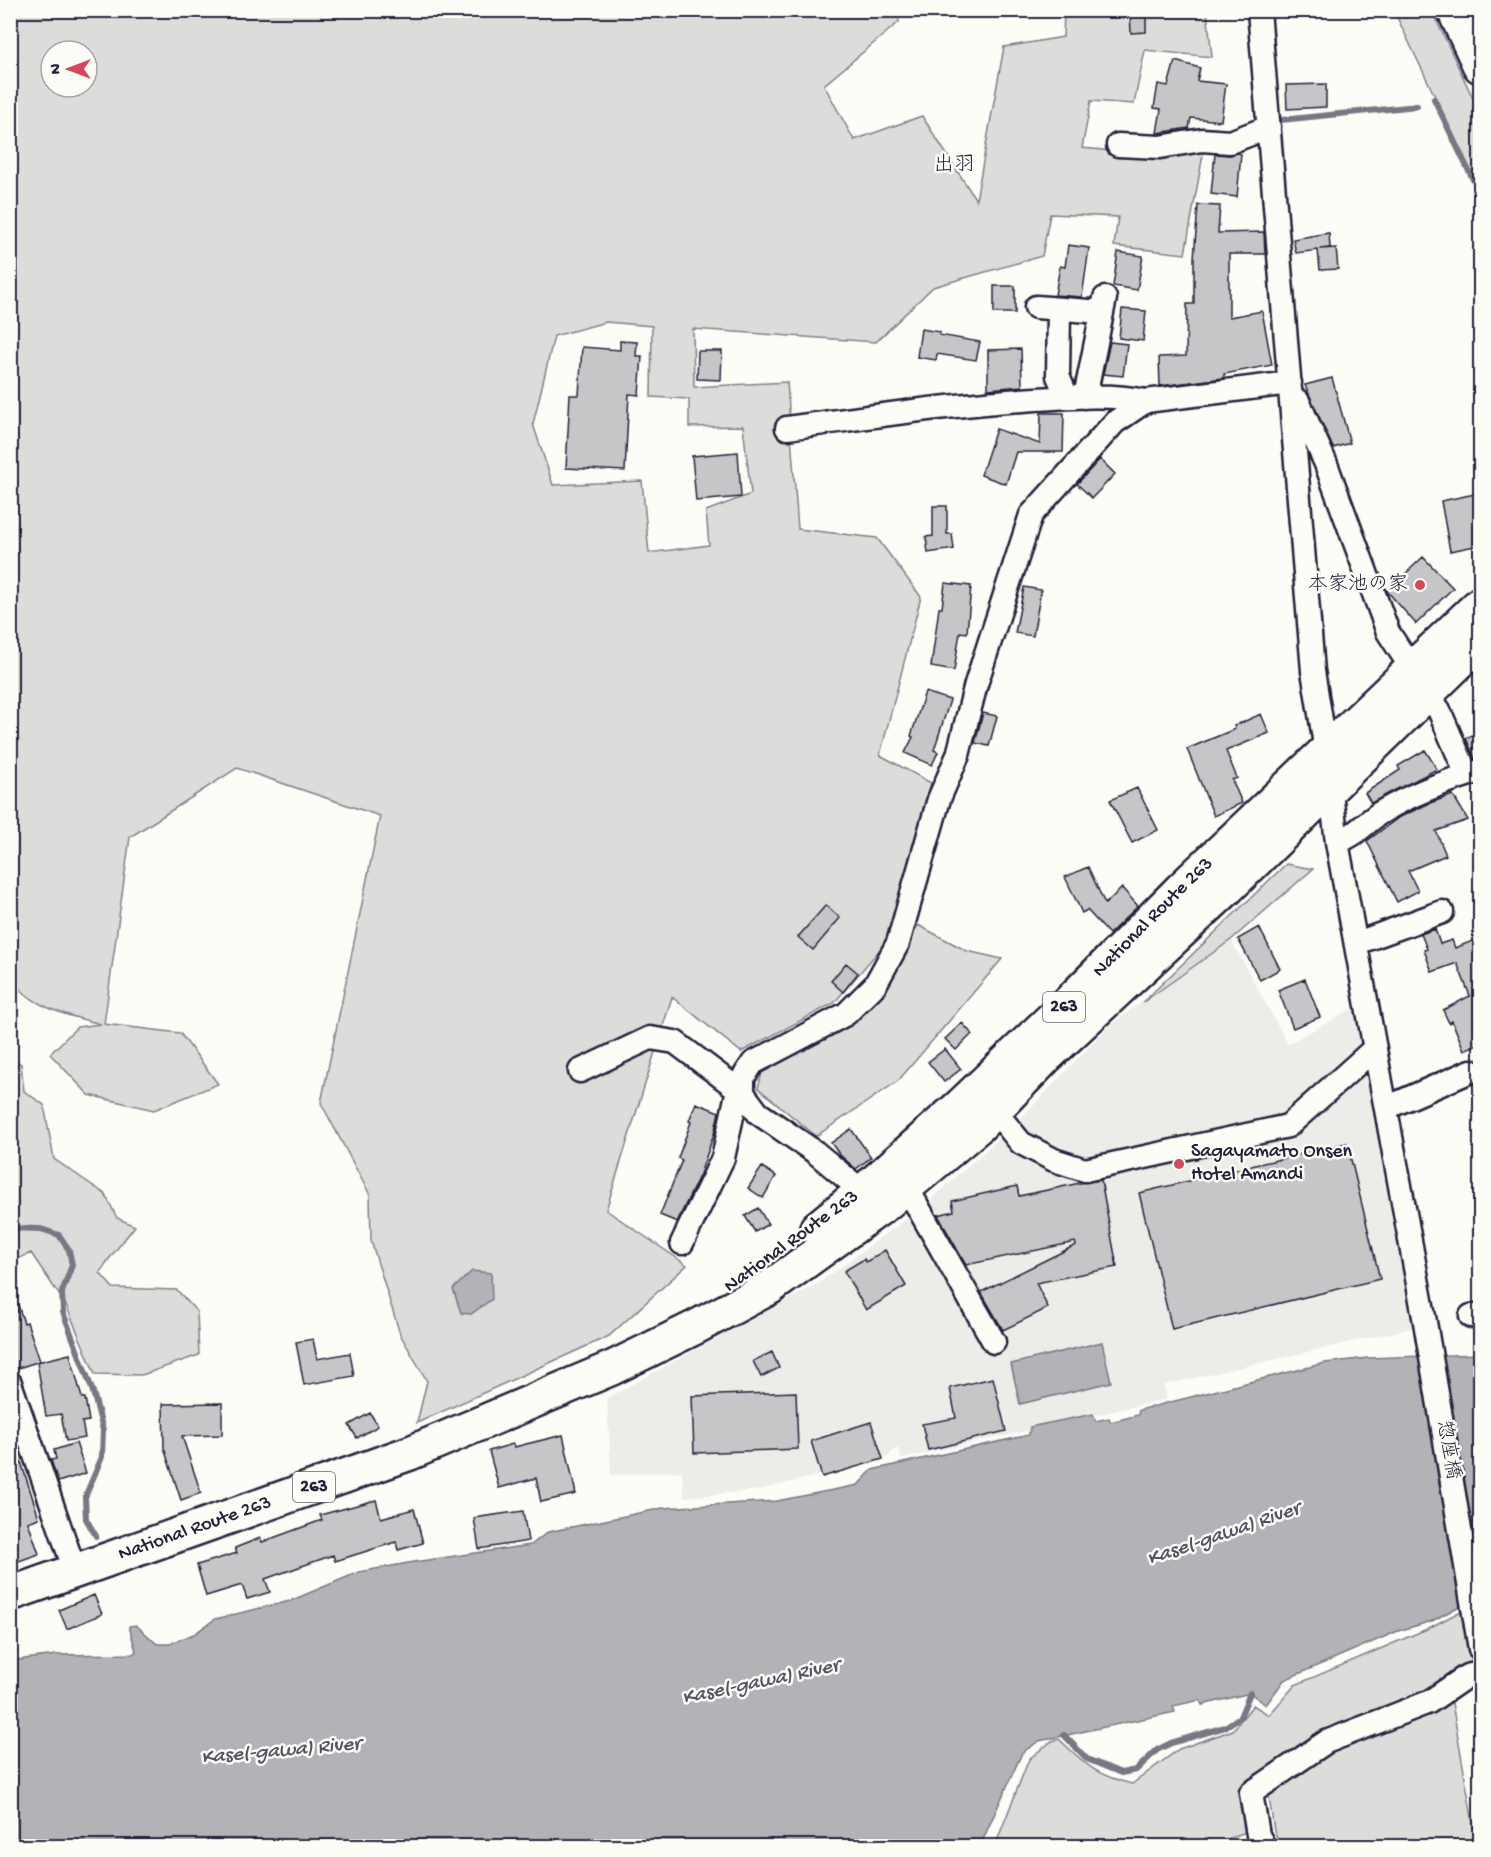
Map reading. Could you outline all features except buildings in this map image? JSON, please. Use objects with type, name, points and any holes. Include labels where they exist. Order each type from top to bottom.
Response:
[{"type":"highway","points":[[1454,10],[1480,66]]},
{"type":"highway","name":"National Route 263","points":[[612,1368],[792,1246],[1047,1056],[1229,887],[1329,789],[1420,682],[1480,604]]},
{"type":"highway","name":"National Route 263","points":[[10,1594],[410,1453],[612,1368],[696,1327],[768,1288],[887,1203],[980,1125],[985,1100],[1067,1004],[1181,889],[1326,751],[1420,682],[1480,642]]},
{"type":"street","name":"惣座橋","points":[[1259,10],[1313,671],[1326,751],[1336,842],[1357,943],[1425,1322],[1480,1650]]},
{"type":"street","points":[[1118,145],[1160,147],[1202,140],[1230,142],[1269,127]]},
{"type":"street","points":[[1036,307],[1059,309],[1103,305],[1076,397]]},
{"type":"street","points":[[1059,309],[1058,376],[1076,397]]},
{"type":"street","points":[[787,428],[980,402],[1076,397],[1125,397],[1146,401],[1290,383],[1326,464],[1388,632],[1438,710],[1474,773],[1418,793],[1379,814],[1346,839],[1336,842]]},
{"type":"street","points":[[682,1243],[723,1158],[736,1098],[743,1092],[743,1078],[753,1063],[846,1014],[875,985],[898,943],[939,799],[957,755],[976,684],[1031,515],[1115,422],[1146,401]]},
{"type":"street","points":[[1357,943],[1442,912]]},
{"type":"street","points":[[580,1071],[650,1038],[675,1042],[743,1092],[758,1113],[815,1152],[851,1182],[859,1194]]},
{"type":"street","points":[[985,1100],[1021,1143],[1054,1160],[1085,1170],[1288,1126],[1376,1048]]},
{"type":"street","points":[[1386,1108],[1471,1071]]},
{"type":"street","points":[[906,1186],[994,1342]]},
{"type":"street","points":[[10,1383],[75,1571]]},
{"type":"street","points":[[1264,1846],[1258,1835],[1251,1793],[1326,1742],[1430,1702],[1467,1676],[1480,1672]]},
{"type":"shaded area","points":[[10,11],[898,11],[899,22],[824,85],[854,140],[922,116],[976,200],[1004,47],[1063,37],[1064,11],[1207,11],[1212,57],[1145,50],[1134,104],[1091,101],[1082,148],[1166,156],[1204,149],[1185,254],[1114,246],[1118,217],[1050,214],[1042,256],[933,287],[876,342],[693,329],[694,387],[787,382],[798,529],[877,538],[921,597],[880,755],[931,783],[889,939],[834,1003],[741,1052],[672,997],[606,1210],[687,1265],[609,1336],[417,1423],[427,1381],[400,1334],[371,1241],[370,1195],[321,1103],[380,816],[237,768],[130,837],[104,1024],[180,1033],[218,1084],[154,1110],[89,1095],[50,1054],[77,1027],[101,1024],[76,1018],[36,1002],[17,985],[11,974]],"holes":[[[606,322],[652,326],[651,397],[689,399],[689,427],[743,426],[751,494],[706,511],[709,545],[649,553],[642,481],[553,485],[533,424],[554,336]]]},
{"type":"shaded area","points":[[1394,11],[1432,11],[1480,113],[1480,190]]},
{"type":"shaded area","points":[[1286,864],[1313,869],[1231,940],[1142,1003]]},
{"type":"shaded area","points":[[918,925],[967,951],[1002,959],[898,1081],[816,1136],[758,1088],[764,1065],[870,1008]]},
{"type":"shaded area","points":[[1231,940],[1288,1044],[1359,1005],[1416,1327],[1164,1385],[1167,1399],[901,1459],[898,1447],[886,1458],[760,1490],[684,1497],[682,1471],[611,1475],[607,1398],[819,1283],[925,1205],[1016,1123],[1111,1024]]},
{"type":"shaded area","points":[[10,1058],[21,1064],[24,1091],[44,1105],[54,1159],[105,1194],[117,1218],[135,1226],[100,1273],[113,1288],[177,1290],[197,1312],[199,1355],[142,1375],[95,1374],[66,1305],[31,1253],[11,1262]]},
{"type":"shaded area","points":[[1480,1601],[1480,1665],[1459,1670],[1419,1695],[1246,1787],[1251,1830],[1209,1846],[995,1846],[1029,1759],[1052,1741],[1059,1739],[1100,1773],[1132,1784],[1179,1749],[1233,1730],[1253,1705],[1269,1715],[1295,1685],[1427,1629]]},
{"type":"shaded area","points":[[1429,1702],[1452,1703],[1477,1846],[1281,1846],[1274,1831],[1267,1783]]},
{"type":"water","points":[[472,1271],[491,1273],[492,1299],[471,1314],[461,1313],[453,1289]]},
{"type":"water","points":[[1102,1342],[1111,1382],[1020,1404],[1011,1364]]},
{"type":"water","name":"Kase(-gawa) River","points":[[1480,1354],[1480,1595],[1432,1621],[1398,1631],[1284,1680],[1266,1705],[1250,1693],[1202,1705],[1200,1700],[1173,1706],[1175,1712],[1039,1741],[1022,1753],[980,1846],[11,1846],[10,1661],[56,1655],[133,1654],[136,1651],[129,1626],[136,1625],[157,1644],[169,1644],[194,1634],[215,1619],[290,1601],[359,1572],[531,1545],[548,1532],[663,1508],[777,1501],[858,1485],[872,1470],[1029,1435],[1030,1427],[1093,1414],[1096,1421],[1109,1418],[1111,1422],[1138,1415],[1139,1410],[1325,1363],[1368,1358]]},
{"type":"waterway","points":[[1434,99],[1480,194]]},
{"type":"waterway","points":[[1281,120],[1417,106]]},
{"type":"waterway","points":[[10,1228],[41,1229],[59,1235],[69,1250],[72,1265],[62,1292],[63,1312],[93,1392],[103,1430],[102,1457],[85,1497],[86,1519],[96,1536]]},
{"type":"waterway","points":[[1064,1735],[1087,1759],[1121,1773],[1136,1770],[1157,1750],[1171,1743],[1225,1727],[1240,1717],[1250,1693]]},
{"type":"place","name":"本家池の家","points":[[1420,585]]},
{"type":"place","name":"Sagayamato Onsen Hotel Amandi","points":[[1179,1164]]},
{"type":"district","name":"出羽","points":[[954,166]]}]
